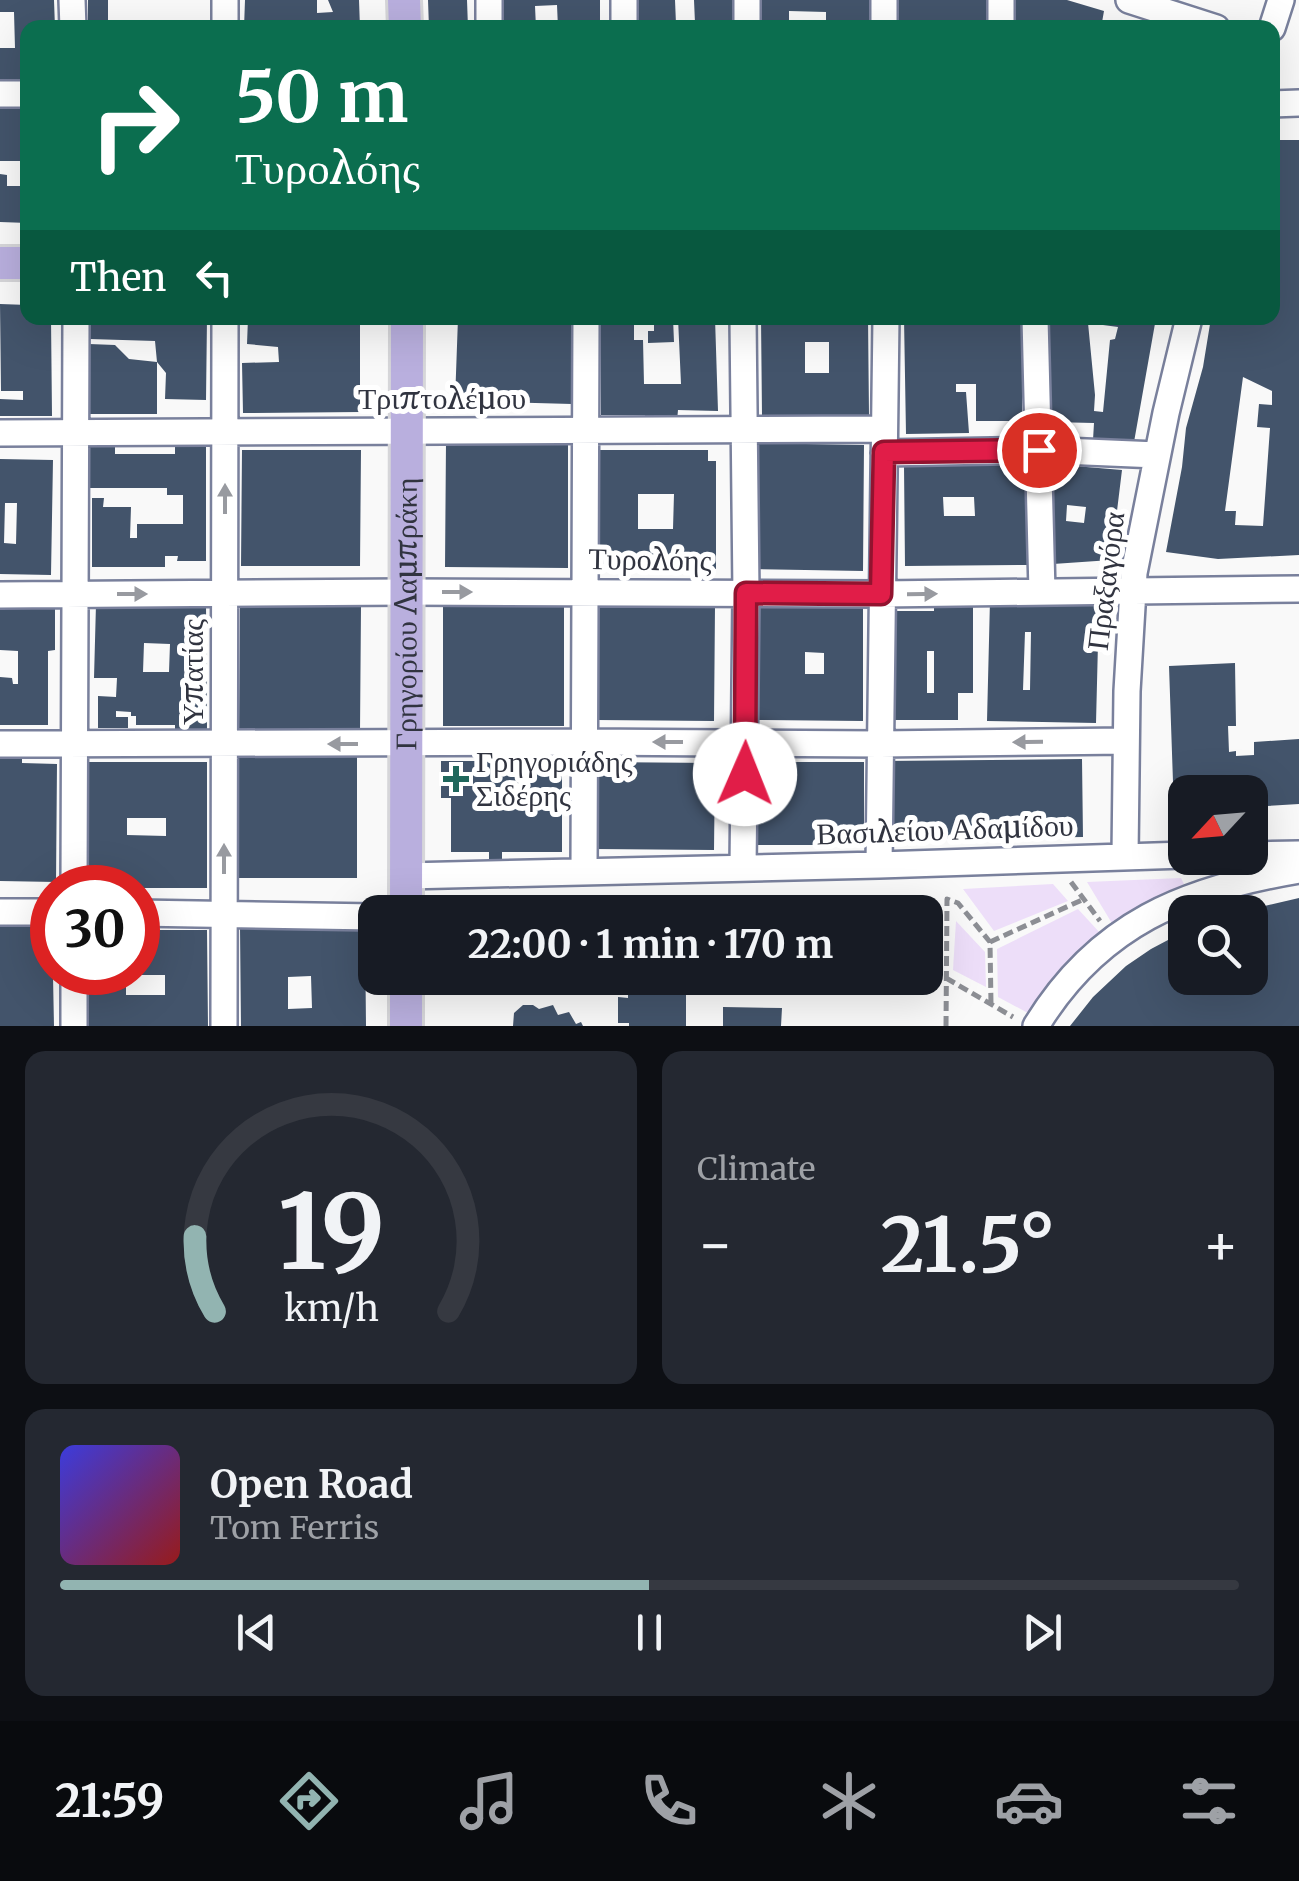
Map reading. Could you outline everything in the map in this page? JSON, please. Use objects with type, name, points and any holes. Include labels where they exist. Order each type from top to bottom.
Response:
[{"type":"main road","name":"Γρηγορίου Λαμπράκη","points":[[406,895],[407,325]]},
{"type":"main road","points":[[406,995],[406,1026]]},
{"type":"street","points":[[1129,0],[1191,20]]},
{"type":"street","points":[[74,865],[76,325]]},
{"type":"street","name":"Υπατίας","points":[[224,1026],[226,325]]},
{"type":"street","points":[[584,872],[586,325]]},
{"type":"street","points":[[743,325],[743,868]]},
{"type":"street","points":[[879,866],[886,325]]},
{"type":"street","points":[[1035,325],[1042,592]]},
{"type":"street","name":"Πραξαγόρα","points":[[1125,856],[1126,741],[1137,553],[1187,325]]},
{"type":"street","name":"Τριπτολέμου","points":[[0,433],[744,430],[1157,454]]},
{"type":"street","name":"Τυρολόης","points":[[0,595],[881,594],[1299,589]]},
{"type":"street","points":[[0,744],[1126,741]]},
{"type":"street","points":[[1268,855],[1299,854]]},
{"type":"street","name":"Βασιλείου Αδαμίδου","points":[[406,876],[1168,856]]},
{"type":"street","points":[[1026,1022],[1069,979],[1142,920],[1173,903],[1220,888],[1299,870]]},
{"type":"street","points":[[0,912],[30,912]]},
{"type":"street","points":[[160,914],[358,917]]},
{"type":"street","points":[[74,995],[74,1026]]},
{"type":"path","points":[[1053,859],[1114,940]]},
{"type":"path","points":[[946,1026],[946,899],[958,903],[990,942],[991,1004]]},
{"type":"path","points":[[990,942],[1084,899]]},
{"type":"path","points":[[946,978],[1026,1022]]},
{"type":"shaded area","points":[[1181,878],[1184,884],[1113,925],[1087,882]]},
{"type":"shaded area","points":[[1053,884],[1068,901],[994,931],[963,889]]},
{"type":"shaded area","points":[[1078,909],[1101,934],[1070,960],[1028,1013],[998,997],[997,949]]},
{"type":"shaded area","points":[[956,921],[985,952],[986,987],[953,970]]},
{"type":"building","points":[[0,0],[54,0],[55,20],[20,20],[20,84],[0,85],[0,48],[15,48],[14,12],[0,12]]},
{"type":"building","points":[[88,0],[108,0],[108,20],[88,20]]},
{"type":"building","points":[[245,0],[317,0],[317,13],[333,12],[328,0],[359,0],[360,20],[244,20]]},
{"type":"building","points":[[428,0],[467,0],[468,20],[429,20]]},
{"type":"building","points":[[501,0],[600,0],[600,20],[558,20],[557,5],[535,6],[536,20],[501,20]]},
{"type":"building","points":[[635,0],[675,0],[676,20],[636,20]]},
{"type":"building","points":[[694,0],[732,0],[732,20],[695,20]]},
{"type":"building","points":[[756,0],[870,0],[870,20],[826,20],[826,12],[789,11],[789,20],[756,20]]},
{"type":"building","points":[[898,0],[992,0],[992,20],[899,20]]},
{"type":"building","points":[[1011,0],[1067,0],[1104,11],[1102,20],[1010,20]]},
{"type":"building","points":[[0,108],[20,108],[20,161],[0,161]]},
{"type":"building","points":[[1280,140],[1299,140],[1299,555],[1218,559],[1166,552],[1186,428],[1210,325],[1280,325]],"holes":[[[1243,377],[1272,391],[1272,405],[1259,404],[1257,427],[1270,428],[1263,526],[1235,525],[1236,511],[1225,511]]]},
{"type":"building","points":[[0,174],[7,175],[7,186],[20,186],[20,223],[0,222]]},
{"type":"building","points":[[0,304],[20,305],[20,325],[51,325],[52,416],[0,416],[0,399],[23,400],[23,391],[1,391]]},
{"type":"building","points":[[91,325],[207,325],[206,400],[165,399],[166,373],[157,362],[155,341],[90,339]]},
{"type":"building","points":[[248,325],[360,325],[360,412],[243,413],[242,363],[279,362],[278,347],[247,344]]},
{"type":"building","points":[[458,325],[575,325],[572,404],[455,401]]},
{"type":"building","points":[[600,325],[634,325],[634,340],[643,340],[644,384],[681,384],[678,325],[715,325],[718,411],[678,410],[677,421],[645,421],[645,415],[601,415]]},
{"type":"building","points":[[654,325],[673,325],[674,342],[648,343],[648,331],[654,331]]},
{"type":"building","points":[[761,325],[868,325],[869,415],[762,416]],"holes":[[[805,342],[829,342],[829,373],[805,373]]]},
{"type":"building","points":[[904,325],[1022,325],[1022,421],[976,421],[976,384],[956,384],[956,392],[966,392],[969,433],[906,434]]},
{"type":"building","points":[[1048,325],[1088,325],[1094,411],[1103,412],[1110,340],[1115,339],[1118,327],[1103,325],[1155,325],[1134,442],[1093,440],[1094,423],[1050,422]]},
{"type":"building","points":[[89,344],[115,345],[129,359],[157,362],[157,414],[89,414]]},
{"type":"building","points":[[446,442],[568,443],[568,568],[445,567]]},
{"type":"building","points":[[752,443],[864,445],[863,571],[750,569]]},
{"type":"building","points":[[85,444],[115,445],[115,454],[175,454],[175,447],[206,447],[206,561],[177,561],[178,556],[165,556],[165,567],[92,567],[92,498],[104,498],[103,507],[131,507],[130,538],[137,538],[137,524],[183,524],[183,495],[167,495],[167,488],[84,488]]},
{"type":"building","points":[[242,450],[361,450],[360,566],[241,566]]},
{"type":"building","points":[[597,450],[708,450],[708,461],[716,461],[716,569],[597,568]],"holes":[[[638,494],[674,494],[673,529],[638,529]]]},
{"type":"building","points":[[0,459],[53,460],[51,575],[0,574]],"holes":[[[5,503],[17,503],[16,544],[4,543]]]},
{"type":"building","points":[[1051,464],[1122,470],[1111,560],[1053,564]],"holes":[[[1067,505],[1086,507],[1084,523],[1066,521]]]},
{"type":"building","points":[[1027,465],[1028,565],[905,566],[904,466]],"holes":[[[943,497],[974,497],[975,516],[944,516]]]},
{"type":"building","points":[[990,600],[1099,603],[1096,723],[987,721]],"holes":[[[1025,632],[1031,632],[1030,690],[1023,690]]]},
{"type":"building","points":[[751,602],[863,603],[863,721],[751,720]],"holes":[[[805,652],[824,653],[824,674],[805,674]]]},
{"type":"building","points":[[96,604],[206,605],[207,729],[136,725],[136,716],[131,716],[131,712],[116,711],[116,717],[128,717],[128,728],[98,728],[98,696],[116,697],[117,678],[94,678]],"holes":[[[144,643],[170,644],[169,672],[143,672]]]},
{"type":"building","points":[[934,604],[973,604],[973,693],[958,693],[958,720],[893,720],[893,611],[934,611]],"holes":[[[927,651],[934,651],[934,693],[927,693]]]},
{"type":"building","points":[[0,605],[55,605],[55,650],[48,651],[48,725],[0,725],[0,677],[12,678],[13,684],[18,684],[18,651],[0,650]]},
{"type":"building","points":[[240,605],[361,606],[360,731],[239,730]]},
{"type":"building","points":[[598,605],[715,606],[714,721],[597,720]]},
{"type":"building","points":[[443,606],[564,606],[564,726],[443,726]]},
{"type":"building","points":[[1235,663],[1236,726],[1228,726],[1229,752],[1236,751],[1236,756],[1254,755],[1254,742],[1299,739],[1299,804],[1268,806],[1268,775],[1173,775],[1169,666]]},
{"type":"building","points":[[238,754],[357,754],[357,878],[238,878]]},
{"type":"building","points":[[0,757],[22,758],[22,763],[57,764],[56,865],[30,865],[30,882],[0,881]]},
{"type":"building","points":[[1082,759],[1083,837],[884,840],[883,761]]},
{"type":"building","points":[[441,761],[562,761],[562,852],[502,852],[502,859],[489,859],[489,852],[451,852],[451,798],[441,798]]},
{"type":"building","points":[[84,762],[207,762],[207,888],[160,888],[160,865],[84,865]],"holes":[[[127,818],[166,818],[166,836],[127,835]]]},
{"type":"building","points":[[596,762],[715,763],[714,850],[595,849]]},
{"type":"building","points":[[749,762],[864,762],[864,845],[749,845]]},
{"type":"building","points":[[1299,898],[1299,1026],[1070,1026],[1126,966],[1168,940],[1168,995],[1268,995],[1268,905]]},
{"type":"building","points":[[0,925],[30,925],[30,995],[53,995],[54,1026],[0,1026]]},
{"type":"building","points":[[358,926],[358,995],[366,995],[366,1026],[241,1026],[240,928]],"holes":[[[311,976],[312,1008],[288,1009],[288,977]]]},
{"type":"building","points":[[160,930],[207,930],[208,1026],[86,1026],[85,995],[165,995],[165,975],[160,975]]},
{"type":"building","points":[[686,995],[686,1026],[618,1023],[618,997]]},
{"type":"building","points":[[523,1005],[539,1009],[553,1005],[558,1015],[569,1012],[576,1024],[581,1022],[583,1026],[513,1026],[514,1013]]},
{"type":"building","points":[[723,1007],[782,1008],[781,1026],[723,1026]]},
{"type":"place","name":"Γρηγοριάδης Σιδέρης","points":[[456,779]]},
{"type":"route","points":[[745,774],[746,593],[881,594],[884,452],[1039,450]]}]
